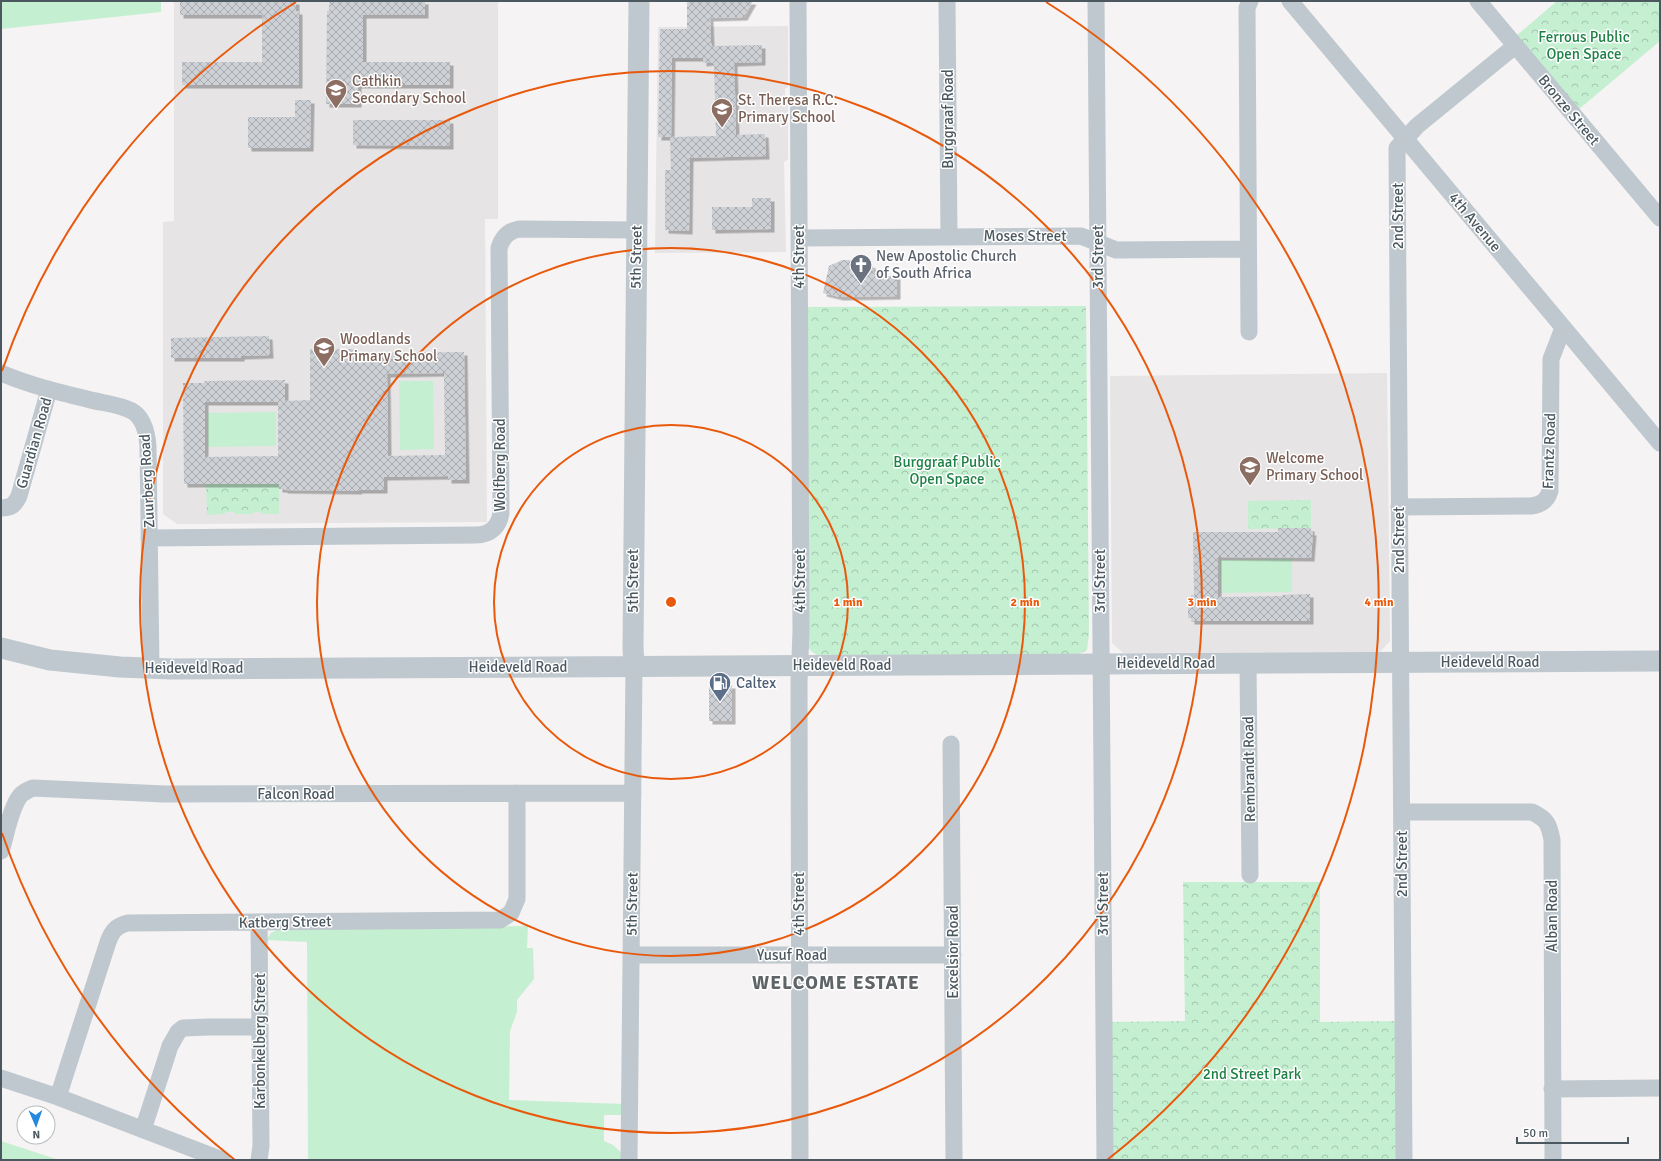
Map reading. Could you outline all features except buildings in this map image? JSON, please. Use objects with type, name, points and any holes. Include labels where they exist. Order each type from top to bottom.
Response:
[{"type":"street","name":"5th Street","points":[[629,1160],[639,1]]},
{"type":"street","name":"4th Street","points":[[798,1],[801,632],[799,665],[800,1160]]},
{"type":"street","name":"Burggraaf Road","points":[[947,1],[949,237]]},
{"type":"street","name":"3rd Street","points":[[1096,1],[1105,1160]]},
{"type":"street","points":[[1249,332],[1247,8],[1250,1]]},
{"type":"street","name":"4th Avenue","points":[[1290,1],[1660,443]]},
{"type":"street","name":"Bronze Street","points":[[1478,1],[1660,218]]},
{"type":"street","name":"2nd Street","points":[[1404,1160],[1397,148],[1406,140],[1417,126],[1515,46]]},
{"type":"street","name":"Wolfberg Road","points":[[149,538],[476,535],[489,533],[498,524],[501,513],[499,248],[501,242],[508,234],[519,229],[636,230]]},
{"type":"street","name":"Moses Street","points":[[799,238],[1081,236],[1116,250],[1248,249]]},
{"type":"street","name":"Frantz Road","points":[[1399,507],[1531,506],[1541,504],[1545,501],[1548,496],[1550,486],[1551,359],[1563,328]]},
{"type":"street","name":"Zuurberg Road","points":[[1,373],[49,390],[132,412],[141,421],[146,432],[148,446],[151,668]]},
{"type":"street","name":"Guardian Road","points":[[1,508],[10,507],[16,503],[20,496],[49,390]]},
{"type":"street","name":"Heideveld Road","points":[[1,648],[50,660],[120,667],[151,668],[1660,661]]},
{"type":"street","name":"Rembrandt Road","points":[[1248,663],[1250,875]]},
{"type":"street","name":"Excelsior Road","points":[[951,744],[954,1160]]},
{"type":"street","name":"Falcon Road","points":[[1,851],[14,808],[20,796],[26,790],[33,788],[164,794],[633,793]]},
{"type":"street","name":"Katberg Street","points":[[58,1097],[111,933],[116,927],[128,923],[500,920],[506,917],[515,906],[517,899],[517,793]]},
{"type":"street","name":"Alban Road","points":[[1402,812],[1532,812],[1545,818],[1548,824],[1552,840],[1553,1160]]},
{"type":"street","name":"Karbonkelberg Street","points":[[259,922],[261,1146],[259,1160]]},
{"type":"street","name":"Yusuf Road","points":[[631,955],[953,955]]},
{"type":"street","points":[[143,1130],[170,1046],[178,1032],[183,1028],[260,1027]]},
{"type":"street","points":[[1,1078],[58,1097],[222,1160]]},
{"type":"street","points":[[1552,1089],[1660,1088]]},
{"type":"shaded area","points":[[174,1],[498,1],[498,219],[485,219],[487,522],[177,524],[163,514],[163,222],[174,221]]},
{"type":"shaded area","name":"St. Theresa R.C. Primary School","points":[[788,26],[788,87],[785,89],[785,98],[788,100],[788,159],[784,162],[786,252],[655,253],[658,27]]},
{"type":"shaded area","name":"Welcome Primary School","points":[[1387,373],[1390,641],[1380,652],[1123,653],[1112,643],[1110,376]]},
{"type":"green space","points":[[1,1],[161,1],[161,12],[1,29]]},
{"type":"green space","name":"Ferrous Public Open Space","points":[[1557,1],[1660,1],[1660,41],[1578,110],[1516,36]]},
{"type":"green space","name":"Burggraaf Public Open Space","points":[[1086,306],[1089,634],[1087,650],[1076,655],[818,656],[811,651],[808,647],[805,307]]},
{"type":"green space","points":[[399,381],[433,381],[434,449],[400,450]]},
{"type":"green space","points":[[276,412],[276,446],[208,447],[208,413]]},
{"type":"green space","points":[[206,484],[279,484],[279,514],[261,514],[261,512],[253,512],[253,514],[234,514],[234,512],[225,512],[225,514],[207,515]]},
{"type":"green space","points":[[1311,500],[1311,528],[1248,529],[1248,501]]},
{"type":"green space","points":[[1292,559],[1292,592],[1221,593],[1220,560]]},
{"type":"green space","name":"2nd Street Park","points":[[1183,882],[1320,882],[1320,1022],[1396,1021],[1397,1160],[1112,1160],[1111,1022],[1185,1021]]},
{"type":"green space","points":[[528,926],[527,948],[533,948],[534,979],[517,1000],[517,1012],[510,1031],[509,1100],[624,1104],[624,1115],[604,1115],[604,1141],[613,1145],[624,1155],[624,1160],[308,1160],[307,942],[266,940],[271,933],[281,928]]},
{"type":"green space","points":[[1,1141],[59,1160],[1,1160]]},
{"type":"place","name":"Cathkin Secondary School","points":[[336,110]]},
{"type":"place","name":"St. Theresa R.C. Primary School","points":[[722,128]]},
{"type":"place","name":"New Apostolic Church of South Africa","points":[[861,284]]},
{"type":"place","name":"Woodlands Primary School","points":[[324,368]]},
{"type":"place","name":"Welcome Primary School","points":[[1250,486]]},
{"type":"place","name":"Caltex","points":[[720,702]]},
{"type":"district","name":"WELCOME ESTATE","points":[[836,983]]}]
